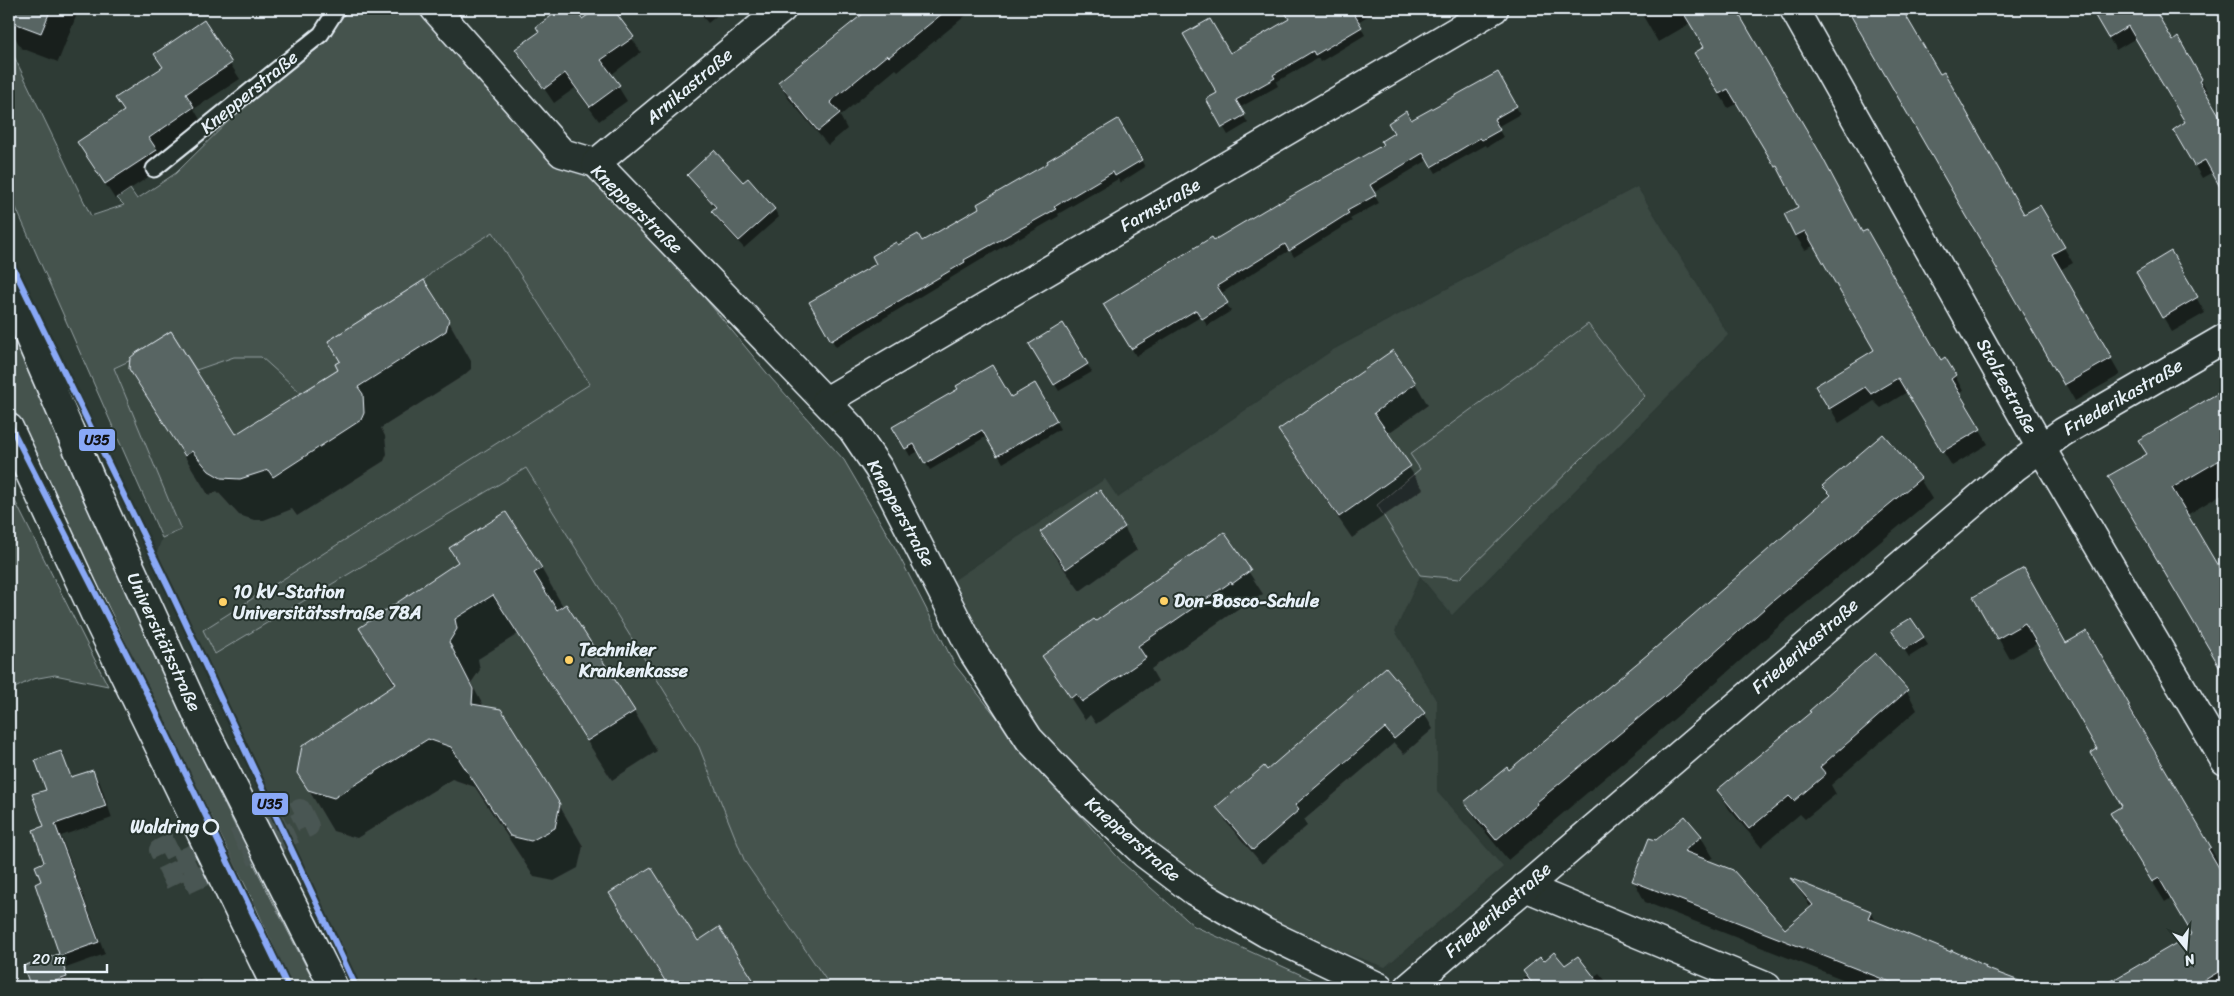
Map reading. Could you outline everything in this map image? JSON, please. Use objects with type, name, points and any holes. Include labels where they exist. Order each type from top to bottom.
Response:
[{"type":"street","name":"Knepperstraße","points":[[435,9],[562,153],[596,163],[852,429],[879,470],[973,652],[1029,739],[1085,798],[1145,854],[1194,891],[1266,933],[1379,987]]},
{"type":"street","name":"Arnikastraße","points":[[596,163],[782,9]]},
{"type":"street","name":"Farnstraße","points":[[826,401],[1494,9]]},
{"type":"street","name":"Stolzestraße","points":[[1794,9],[2041,448],[2225,761]]},
{"type":"street","name":"Universitätsstraße","points":[[9,290],[97,494],[203,727],[334,987]]},
{"type":"street","name":"Friederikastraße","points":[[1409,987],[2001,479],[2063,432],[2225,338]]},
{"type":"street","points":[[9,428],[95,614],[276,987]]},
{"type":"street","points":[[1525,887],[1767,987]]},
{"type":"lane","name":"Knepperstraße","points":[[154,169],[321,34],[338,9]]},
{"type":"shaded area","points":[[346,9],[416,9],[559,156],[619,199],[657,240],[771,378],[844,460],[892,542],[955,665],[1035,765],[1124,864],[1194,926],[1328,987],[831,987],[745,862],[699,747],[526,468],[215,654],[203,630],[590,384],[493,232],[438,267],[424,280],[328,341],[340,361],[335,364],[338,370],[301,393],[261,357],[234,357],[196,370],[171,331],[136,353],[129,361],[114,368],[181,530],[162,538],[9,192],[9,46],[91,216],[124,205],[117,198],[130,189],[137,199],[176,173],[263,87],[321,46]]},
{"type":"shaded area","points":[[1637,187],[1728,335],[1452,615],[1420,576],[1395,631],[1437,702],[1437,792],[1503,867],[1385,967],[1315,942],[1256,909],[1194,878],[1141,837],[1089,785],[1037,725],[990,654],[953,581],[1105,479],[1118,498],[1333,350]]},
{"type":"shaded area","points":[[493,232],[590,384],[507,437],[699,747],[747,860],[831,987],[360,987],[228,726],[153,564],[162,538],[181,530],[114,368],[129,361],[136,353],[171,331],[196,370],[234,357],[261,357],[335,364],[340,361],[328,341],[424,280],[438,267]]},
{"type":"shaded area","points":[[9,322],[118,574],[194,741],[317,987],[292,987],[251,897],[80,551],[9,399]]},
{"type":"shaded area","points":[[1588,324],[1645,396],[1459,579],[1420,575],[1377,505],[1420,469],[1410,454]]},
{"type":"shaded area","points":[[9,489],[108,686],[55,675],[33,679],[9,691]]},
{"type":"building","points":[[9,9],[51,9],[41,33],[9,21]]},
{"type":"building","points":[[561,9],[575,9],[582,19],[597,9],[613,9],[634,37],[601,60],[620,85],[590,107],[565,73],[544,89],[515,49],[539,32],[536,27]]},
{"type":"building","points":[[869,9],[948,9],[889,57],[887,55],[830,102],[840,113],[818,131],[778,82]]},
{"type":"building","points":[[1283,9],[1351,9],[1362,27],[1315,55],[1313,51],[1273,75],[1275,78],[1236,100],[1245,115],[1222,128],[1206,99],[1217,93],[1183,34],[1210,19],[1230,53],[1289,19]]},
{"type":"building","points":[[1681,9],[1736,9],[1819,151],[1862,232],[1867,230],[1941,360],[1945,357],[1956,375],[1951,379],[1981,429],[1942,452],[1898,378],[1871,394],[1865,387],[1829,409],[1815,386],[1874,350],[1805,231],[1795,236],[1784,214],[1798,207],[1777,166],[1775,167],[1728,89],[1719,94],[1694,53],[1704,47]]},
{"type":"building","points":[[1847,9],[1902,9],[1940,74],[1944,72],[2024,214],[2040,205],[2065,247],[2052,254],[2112,358],[2064,385]]},
{"type":"building","points":[[2091,9],[2157,9],[2155,10],[2173,41],[2178,37],[2202,79],[2199,81],[2225,125],[2225,196],[2205,160],[2194,166],[2173,130],[2185,122],[2128,26],[2108,38]]},
{"type":"building","points":[[204,20],[232,63],[186,94],[194,107],[149,138],[157,150],[105,184],[77,142],[124,111],[115,98],[163,67],[154,54]]},
{"type":"building","points":[[1498,72],[1517,106],[1494,119],[1500,130],[1482,140],[1480,138],[1431,167],[1423,153],[1370,185],[1376,195],[1347,211],[1349,213],[1289,251],[1285,244],[1217,286],[1228,303],[1202,319],[1196,310],[1131,349],[1103,304],[1212,237],[1214,240],[1278,202],[1383,145],[1381,141],[1394,133],[1388,123],[1406,111],[1411,120]]},
{"type":"building","points":[[1118,119],[1142,160],[1115,176],[1113,172],[1054,207],[1056,209],[964,260],[965,262],[831,341],[809,302],[876,264],[872,256],[896,242],[898,245],[918,234],[922,241],[979,208],[977,204],[1048,163],[1047,161]]},
{"type":"building","points":[[714,150],[743,182],[748,178],[775,209],[739,241],[711,211],[716,207],[687,175]]},
{"type":"building","points":[[2171,251],[2198,297],[2162,318],[2136,272]]},
{"type":"building","points":[[424,280],[449,319],[446,331],[358,387],[363,394],[364,413],[361,420],[273,477],[268,470],[240,479],[221,478],[209,471],[192,451],[185,456],[129,369],[130,358],[171,331],[236,434],[338,370],[335,364],[340,361],[328,341]]},
{"type":"building","points":[[1063,323],[1088,364],[1054,385],[1029,344]]},
{"type":"building","points":[[1393,350],[1416,383],[1374,413],[1411,466],[1339,517],[1278,430]]},
{"type":"building","points":[[992,365],[1011,397],[1035,383],[1057,421],[997,456],[982,430],[925,464],[914,444],[905,449],[892,427],[958,389],[956,386]]},
{"type":"building","points":[[2225,389],[2225,457],[2172,488],[2225,578],[2225,676],[2108,476],[2147,454],[2138,440]]},
{"type":"building","points":[[1883,434],[1921,478],[1774,600],[1676,687],[1537,802],[1538,804],[1496,840],[1464,802],[1507,767],[1509,770],[1654,649],[1831,495],[1822,486]]},
{"type":"building","points":[[1100,490],[1125,527],[1066,569],[1040,532]]},
{"type":"building","points":[[506,512],[542,568],[534,573],[557,610],[566,604],[635,711],[587,741],[493,595],[455,619],[457,629],[449,642],[473,689],[472,704],[501,709],[560,804],[555,828],[531,841],[510,836],[451,747],[428,739],[334,798],[308,790],[297,773],[302,746],[396,684],[359,628],[458,562],[449,548]]},
{"type":"building","name":"Don-Bosco-Schule","points":[[1224,532],[1251,570],[1138,646],[1146,658],[1082,702],[1076,694],[1071,698],[1042,656]]},
{"type":"building","points":[[2024,568],[2066,643],[2087,631],[2130,706],[2128,706],[2211,847],[2208,849],[2225,878],[2225,968],[2193,987],[2101,987],[2192,934],[2159,878],[2152,882],[2110,813],[2122,806],[2091,753],[2097,749],[2025,623],[1997,639],[1973,597]]},
{"type":"building","points":[[1911,618],[1924,637],[1904,650],[1891,630]]},
{"type":"building","points":[[1875,653],[1908,690],[1820,767],[1826,774],[1794,801],[1789,796],[1749,829],[1717,790],[1811,712],[1809,711]]},
{"type":"building","points":[[1386,667],[1425,713],[1394,739],[1385,728],[1295,805],[1299,810],[1253,850],[1216,807],[1264,766],[1267,770]]},
{"type":"building","points":[[61,751],[71,777],[93,770],[106,806],[55,824],[99,942],[60,956],[67,977],[53,982],[55,987],[31,987],[23,966],[59,954],[35,884],[41,881],[35,866],[44,862],[33,830],[44,826],[32,794],[46,790],[35,760]]},
{"type":"building","points":[[1685,816],[1702,836],[1684,851],[1733,870],[1785,929],[1813,905],[1790,878],[1871,911],[1868,918],[1951,952],[1951,950],[1986,966],[1985,968],[2030,985],[2029,987],[1903,987],[1632,881],[1649,838],[1656,840]]},
{"type":"building","points":[[651,867],[698,941],[719,927],[758,987],[669,987],[609,893]]},
{"type":"building","points":[[1554,952],[1565,965],[1578,956],[1602,987],[1535,987],[1523,971],[1540,957],[1544,961]]},
{"type":"tunnel","points":[[300,810],[308,826],[178,887],[160,850],[178,841],[188,862],[300,810]]},
{"type":"transit line","name":"U35","points":[[9,259],[169,588],[356,987]]},
{"type":"transit line","name":"U35","points":[[9,423],[152,704],[288,987]]},
{"type":"place","name":"Don-Bosco-Schule","points":[[1164,601]]},
{"type":"place","name":"10 kV-Station Universitätsstraße 78A","points":[[223,602]]},
{"type":"place","name":"Techniker Krankenkasse","points":[[569,660]]},
{"type":"place","name":"Waldring","points":[[211,827]]}]
